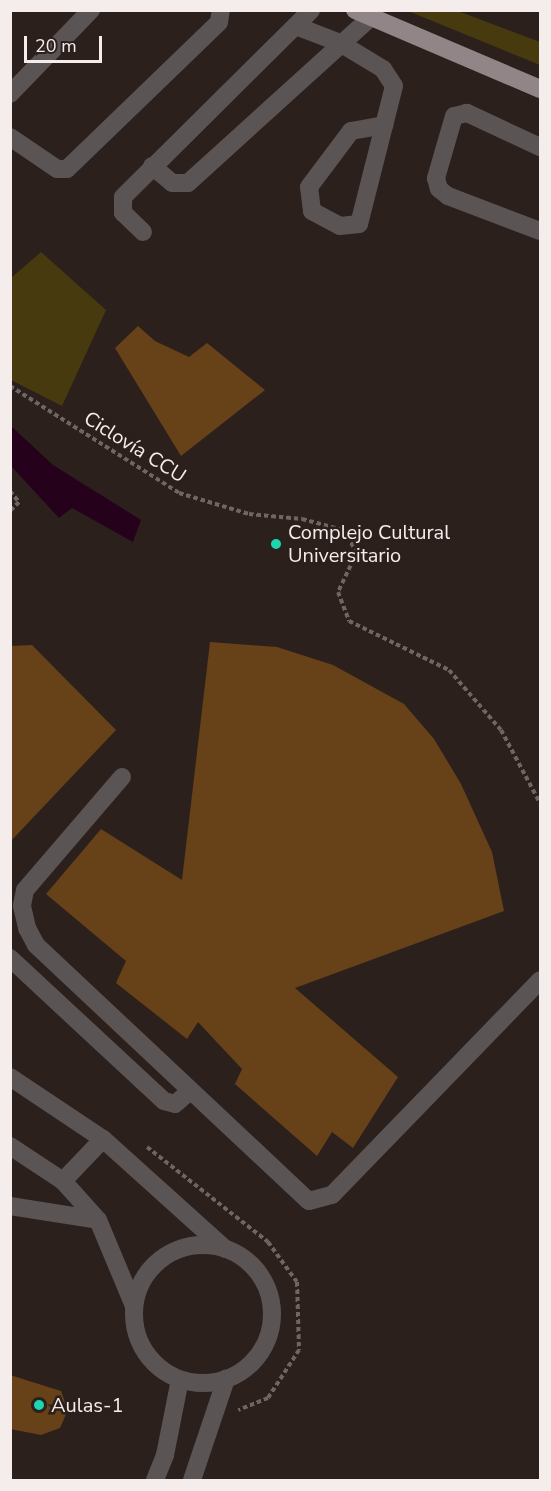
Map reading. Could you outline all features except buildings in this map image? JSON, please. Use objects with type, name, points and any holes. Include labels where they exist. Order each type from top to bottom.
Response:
[{"type":"main road","points":[[363,14],[540,89]]},
{"type":"lane","points":[[10,94],[76,18],[91,10]]},
{"type":"lane","points":[[17,141],[57,169],[67,170],[219,22],[221,10]]},
{"type":"lane","points":[[143,232],[123,213],[120,202],[152,166],[311,10]]},
{"type":"lane","points":[[152,166],[172,183],[188,183],[340,44],[363,14]]},
{"type":"lane","points":[[296,26],[340,44],[391,77],[392,97],[359,224],[340,226],[312,211],[309,187],[351,131],[384,124]]},
{"type":"lane","points":[[10,73],[29,73]]},
{"type":"lane","points":[[540,147],[467,113],[454,116],[436,178],[439,189],[448,196],[540,231]]},
{"type":"lane","points":[[122,777],[25,890],[22,906],[36,945],[298,1196],[321,1201],[540,980]]},
{"type":"lane","points":[[10,958],[164,1101],[175,1104],[189,1092]]},
{"type":"lane","points":[[10,1077],[103,1139],[225,1249],[259,1274],[273,1314],[260,1354],[226,1379],[203,1383],[180,1379],[144,1350],[134,1306],[98,1220],[63,1181],[10,1146]]},
{"type":"lane","points":[[63,1181],[103,1139]]},
{"type":"lane","points":[[10,1206],[98,1220]]},
{"type":"lane","points":[[134,1306],[145,1278],[166,1256],[205,1245],[225,1249]]},
{"type":"lane","points":[[155,1480],[165,1455],[180,1379]]},
{"type":"lane","points":[[192,1480],[226,1379]]},
{"type":"path","name":"Ciclovía CCU","points":[[10,386],[179,494],[249,514],[302,519],[343,530],[357,552],[338,592],[349,621],[449,670],[501,730],[540,803]]},
{"type":"path","points":[[10,491],[19,502],[10,511]]},
{"type":"shaded area","points":[[408,11],[458,11],[540,42],[540,65]]},
{"type":"shaded area","points":[[41,252],[106,310],[62,406],[11,380],[11,278]]},
{"type":"shaded area","points":[[10,425],[53,465],[141,520],[133,542],[72,508],[59,518],[11,466]]},
{"type":"place","name":"Complejo Cultural Universitario","points":[[276,544]]},
{"type":"place","name":"Aulas-1","points":[[39,1405]]}]
